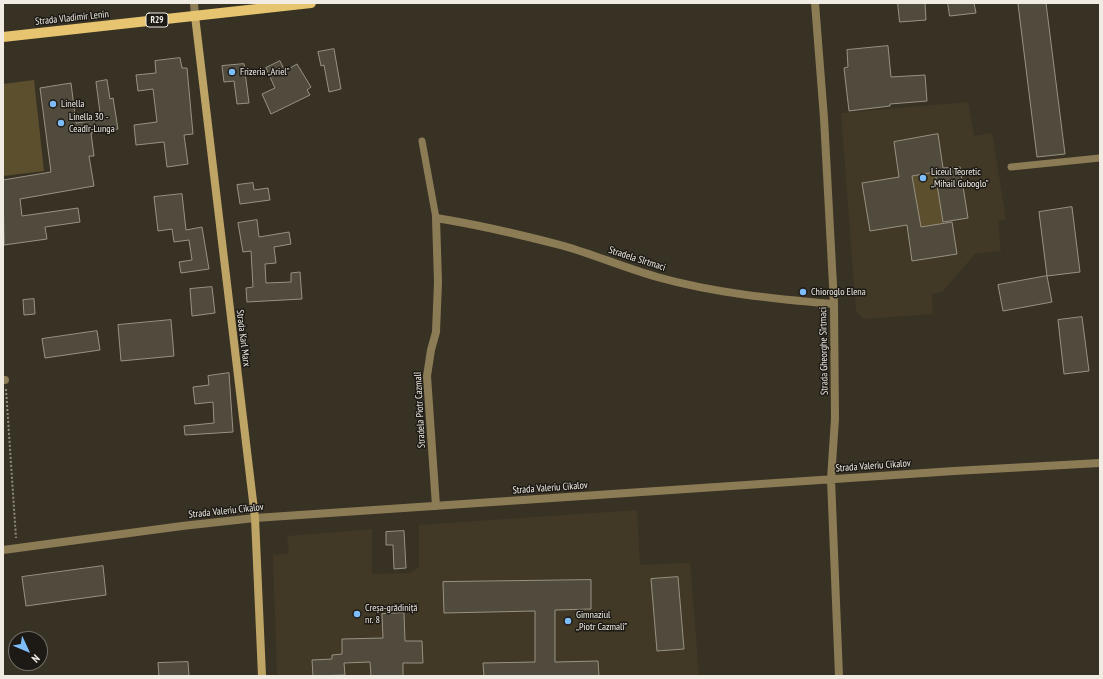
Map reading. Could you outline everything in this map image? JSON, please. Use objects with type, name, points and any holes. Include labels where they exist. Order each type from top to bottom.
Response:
[{"type":"main road","name":"Strada Vladimir Lenin","points":[[3,37],[311,3]]},
{"type":"street","name":"Strada Karl Marx","points":[[194,3],[255,518],[262,676]]},
{"type":"street","name":"Strada Gheorghe Sîrtmaci","points":[[815,3],[824,118],[834,304],[835,419],[832,479],[839,676]]},
{"type":"street","name":"Stradela Sîrtmaci","points":[[436,218],[482,226],[565,246],[656,277],[690,285],[766,298],[834,304]]},
{"type":"street","name":"Stradela Piotr Cazmalî","points":[[436,218],[438,282],[436,332],[431,350],[427,376],[436,506]]},
{"type":"street","name":"Strada Valeriu Cikalov","points":[[3,550],[182,526],[255,518],[832,479],[1100,463]]},
{"type":"lane","points":[[422,142],[436,218]]},
{"type":"lane","points":[[1011,167],[1100,158]]},
{"type":"path","points":[[4,380],[17,549]]},
{"type":"shaded area","points":[[34,80],[44,171],[3,176],[3,84]]},
{"type":"shaded area","name":"Liceul Teoretic „Mihail Guboglo”","points":[[968,102],[974,136],[992,133],[1006,219],[998,221],[1001,251],[975,254],[942,292],[932,294],[933,314],[864,319],[856,311],[841,113]]},
{"type":"shaded area","points":[[935,172],[944,223],[921,227],[912,176]]},
{"type":"shaded area","name":"Gimnaziul „Piotr Cazmalî”","points":[[637,510],[640,565],[690,563],[699,676],[277,676],[273,555],[289,553],[287,536],[372,529],[372,574],[410,573],[419,567],[419,525]]},
{"type":"building","points":[[898,3],[925,3],[926,20],[900,22]]},
{"type":"building","points":[[948,3],[974,3],[976,13],[950,16]]},
{"type":"building","points":[[1046,3],[1065,154],[1037,157],[1018,4]]},
{"type":"building","points":[[888,46],[891,77],[925,75],[927,101],[890,104],[890,106],[849,111],[844,68],[848,67],[847,50]]},
{"type":"building","points":[[334,49],[341,89],[329,92],[324,65],[321,66],[318,52]]},
{"type":"building","points":[[180,58],[182,68],[187,68],[193,134],[184,135],[188,164],[167,167],[164,142],[136,145],[134,125],[157,122],[153,89],[138,91],[136,75],[156,73],[155,61]]},
{"type":"building","points":[[280,61],[285,71],[297,64],[311,87],[307,90],[310,95],[271,114],[262,94],[275,88],[266,68]]},
{"type":"building","points":[[244,64],[249,103],[237,104],[234,81],[224,82],[222,66]]},
{"type":"building","points":[[107,80],[110,99],[113,98],[118,129],[91,133],[94,156],[89,156],[94,186],[20,199],[22,216],[78,208],[80,222],[45,227],[47,239],[4,245],[3,180],[51,172],[40,88],[71,83],[76,123],[101,120],[96,82]]},
{"type":"building","points":[[938,134],[943,168],[960,167],[968,218],[943,222],[935,172],[912,176],[921,227],[952,222],[957,254],[912,261],[907,225],[870,231],[862,183],[899,177],[894,142]]},
{"type":"building","points":[[253,183],[254,190],[268,188],[270,200],[240,204],[237,185]]},
{"type":"building","points":[[182,194],[186,230],[202,227],[209,269],[181,273],[179,262],[192,260],[189,240],[174,242],[172,229],[158,231],[154,197]]},
{"type":"building","points":[[1072,207],[1080,272],[1047,276],[1039,212]]},
{"type":"building","points":[[257,220],[259,237],[289,232],[291,244],[274,247],[276,263],[265,264],[266,283],[291,282],[291,273],[300,272],[302,299],[247,302],[246,288],[253,287],[251,251],[243,252],[238,223]]},
{"type":"building","points":[[1047,276],[1052,302],[1003,311],[998,285]]},
{"type":"building","points":[[212,287],[215,313],[192,316],[190,289]]},
{"type":"building","points":[[34,299],[35,314],[24,315],[23,300]]},
{"type":"building","points":[[1082,317],[1089,371],[1064,374],[1058,320]]},
{"type":"building","points":[[171,320],[174,356],[121,361],[118,325]]},
{"type":"building","points":[[97,331],[100,350],[45,358],[42,339]]},
{"type":"building","points":[[229,373],[233,432],[185,435],[184,426],[214,423],[213,402],[195,404],[193,387],[209,385],[208,376]]},
{"type":"building","points":[[404,531],[406,568],[394,569],[393,545],[386,545],[386,532]]},
{"type":"building","points":[[103,566],[106,595],[26,606],[22,577]]},
{"type":"building","points":[[678,577],[684,649],[657,651],[651,579]]},
{"type":"building","points":[[591,580],[591,609],[555,610],[555,662],[598,661],[599,676],[484,676],[483,663],[535,662],[535,611],[444,613],[443,582]]},
{"type":"building","points":[[404,613],[405,641],[422,641],[423,663],[403,663],[403,676],[371,676],[370,662],[344,663],[345,675],[313,676],[312,660],[332,659],[332,655],[342,654],[342,639],[383,638],[382,614]]},
{"type":"building","points":[[188,662],[189,676],[159,676],[158,663]]},
{"type":"place","name":"Frizeria „Ariel”","points":[[232,72]]},
{"type":"place","name":"Linella","points":[[53,104]]},
{"type":"place","name":"Linella 30 - Ceadîr-Lunga","points":[[61,123]]},
{"type":"place","name":"Liceul Teoretic „Mihail Guboglo”","points":[[923,178]]},
{"type":"place","name":"Chioroglo Elena","points":[[803,292]]},
{"type":"place","name":"Creșa-grădiniță nr. 8","points":[[357,614]]},
{"type":"place","name":"Gimnaziul „Piotr Cazmalî”","points":[[568,621]]}]
